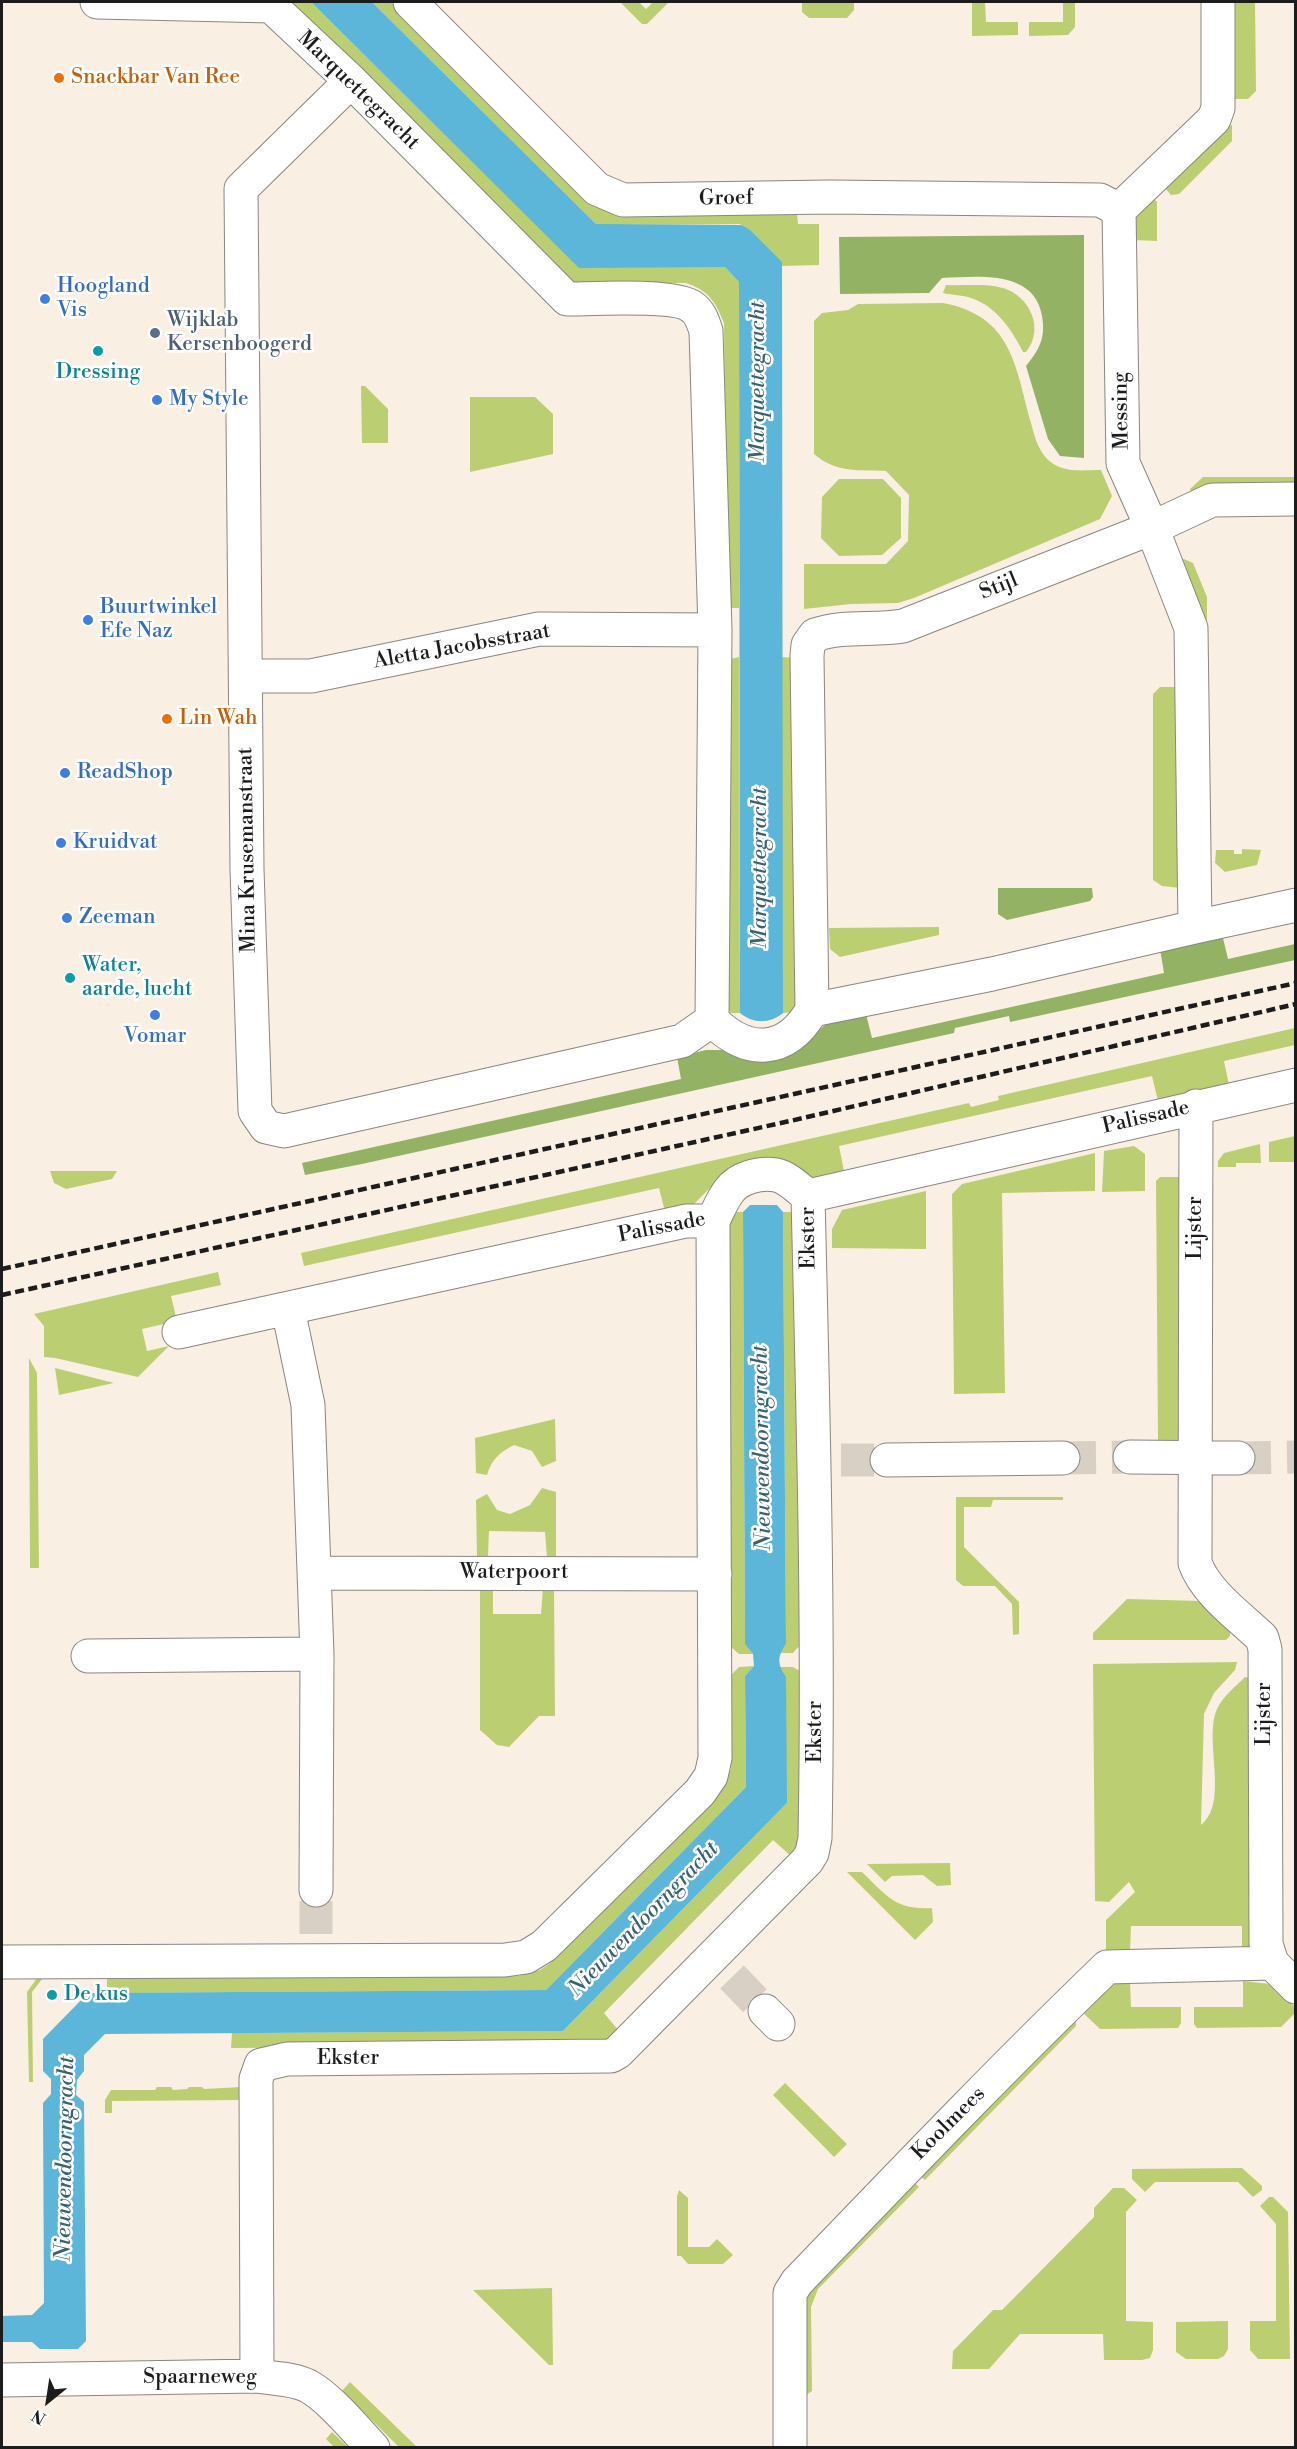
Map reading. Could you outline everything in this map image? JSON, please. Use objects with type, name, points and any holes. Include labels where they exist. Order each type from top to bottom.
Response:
[{"type":"street","name":"Marquettegracht","points":[[97,2],[271,6],[351,81],[567,299],[674,300],[694,308],[702,319],[706,331],[715,630],[712,1020]]},
{"type":"street","name":"Groef","points":[[410,2],[597,189],[623,200],[830,197],[1100,200],[1119,210]]},
{"type":"street","points":[[1119,210],[1214,119],[1218,108],[1218,2]]},
{"type":"street","name":"Mina Krusemanstraat","points":[[351,81],[241,189],[247,869],[255,1111],[266,1127],[284,1131],[682,1041],[712,1020]]},
{"type":"street","name":"Messing","points":[[1119,210],[1123,463],[1152,528]]},
{"type":"street","points":[[1195,927],[1191,628],[1152,528],[1212,500],[1296,499]]},
{"type":"street","name":"Stijl","points":[[812,1010],[807,656],[808,645],[815,635],[839,629],[886,629],[903,626],[1152,528]]},
{"type":"street","name":"Aletta Jacobsstraat","points":[[246,676],[311,676],[539,629],[715,630]]},
{"type":"street","points":[[712,1020],[727,1035],[760,1045],[773,1044],[791,1038],[804,1024],[812,1010],[992,975],[1296,905]]},
{"type":"street","name":"Palissade","points":[[179,1332],[686,1221],[713,1221],[729,1190],[739,1181],[749,1177],[776,1175],[794,1184],[808,1196],[1296,1085]]},
{"type":"street","name":"Lijster","points":[[1196,1106],[1195,1563],[1208,1585],[1262,1638],[1265,1649],[1266,1944],[1272,1963]]},
{"type":"street","name":"Ekster","points":[[257,2376],[256,2079],[261,2065],[287,2059],[610,2056],[618,2052],[720,1969],[812,1853],[815,1838],[828,1460],[808,1196]]},
{"type":"street","points":[[2,1962],[316,1947],[505,1960],[526,1957],[544,1946],[700,1792],[711,1776],[716,1758],[713,1221]]},
{"type":"street","points":[[288,1309],[308,1405],[317,1654],[316,1890]]},
{"type":"street","points":[[1130,1457],[1238,1458]]},
{"type":"street","points":[[887,1460],[1063,1458]]},
{"type":"street","name":"Waterpoort","points":[[314,1573],[715,1574]]},
{"type":"street","points":[[88,1656],[317,1654]]},
{"type":"street","points":[[1272,1963],[1296,1987]]},
{"type":"street","name":"Koolmees","points":[[790,2448],[790,2294],[792,2290],[908,2166],[1017,2056],[1107,1967],[1272,1963]]},
{"type":"street","name":"Spaarneweg","points":[[2,2380],[257,2376],[290,2380],[309,2387],[373,2448]]},
{"type":"green space","points":[[290,2],[311,2],[579,267],[725,267],[739,282],[739,608],[726,608],[724,323],[714,303],[706,293],[686,283],[574,283]]},
{"type":"green space","points":[[372,2],[391,2],[598,204],[797,213],[798,224],[819,224],[819,265],[780,266],[780,262],[740,224],[597,225]]},
{"type":"green space","points":[[620,2],[639,2],[646,9],[653,2],[669,2],[647,24],[642,24]]},
{"type":"green space","points":[[802,2],[854,2],[854,10],[847,18],[809,18],[802,12]]},
{"type":"green space","points":[[972,2],[985,2],[986,22],[1018,22],[1018,35],[972,36]]},
{"type":"green space","points":[[1063,2],[1075,2],[1075,27],[1068,35],[1029,36],[1029,22],[1063,22]]},
{"type":"green space","points":[[1230,2],[1255,2],[1256,91],[1248,99],[1231,99]]},
{"type":"green space","points":[[1232,125],[1232,141],[1179,194],[1171,195],[1164,187],[1220,129]]},
{"type":"green space","points":[[1153,198],[1157,202],[1157,241],[1132,240],[1137,217]]},
{"type":"green space","points":[[1084,235],[1084,458],[1060,456],[1048,439],[1026,366],[1038,349],[1043,331],[1042,316],[1037,301],[1028,290],[1002,279],[971,277],[942,278],[929,293],[840,294],[839,237]]},
{"type":"green space","points":[[946,285],[996,286],[1013,292],[1021,298],[1032,314],[1034,324],[1032,343],[1026,352],[1023,352],[1014,335],[996,313],[971,298],[943,293]]},
{"type":"green space","points":[[943,303],[966,310],[984,319],[997,331],[1007,346],[1020,382],[1036,440],[1044,455],[1052,463],[1063,468],[1101,470],[1112,496],[1100,519],[914,598],[898,603],[851,604],[804,609],[804,564],[886,564],[908,541],[909,495],[886,471],[839,467],[831,465],[814,454],[814,321],[822,313],[848,310],[858,304]]},
{"type":"green space","points":[[361,386],[365,386],[388,409],[388,443],[362,443]]},
{"type":"green space","points":[[470,397],[535,397],[553,414],[553,454],[470,472]]},
{"type":"green space","points":[[1203,477],[1295,477],[1295,486],[1191,493],[1190,489]]},
{"type":"green space","points":[[839,479],[883,479],[901,498],[901,538],[882,555],[839,556],[821,538],[822,497]]},
{"type":"green space","points":[[1184,559],[1193,563],[1207,597],[1207,622],[1202,622],[1177,561]]},
{"type":"green space","points":[[739,657],[740,1013],[730,1013],[727,1006],[726,660]]},
{"type":"green space","points":[[781,657],[796,658],[796,1012],[783,1013]]},
{"type":"green space","points":[[1160,687],[1180,687],[1181,888],[1162,886],[1153,880],[1153,694]]},
{"type":"green space","points":[[1242,849],[1261,850],[1257,865],[1225,872],[1215,863],[1216,850],[1234,850],[1234,854],[1242,854]]},
{"type":"green space","points":[[998,888],[1092,888],[1093,897],[1090,901],[1007,920],[998,914]]},
{"type":"green space","points":[[939,927],[939,935],[840,957],[830,949],[829,928]]},
{"type":"green space","points":[[1222,934],[1228,959],[1295,944],[1295,960],[1010,1022],[1009,1016],[955,1028],[954,1033],[305,1175],[302,1163],[681,1079],[677,1057],[706,1050],[723,1050],[745,1058],[777,1059],[799,1049],[829,1021],[866,1014],[872,1038],[1164,973],[1160,949]]},
{"type":"green space","points":[[1295,1028],[1295,1045],[1224,1061],[1229,1085],[1158,1101],[1152,1076],[839,1146],[844,1171],[815,1178],[803,1174],[727,1171],[692,1206],[665,1212],[659,1188],[304,1266],[301,1253],[969,1103],[971,1107],[999,1100],[998,1096]]},
{"type":"green space","points":[[1295,1136],[1295,1162],[1269,1162],[1269,1142]]},
{"type":"green space","points":[[1260,1144],[1261,1163],[1236,1163],[1236,1167],[1218,1167],[1218,1161],[1224,1153]]},
{"type":"green space","points":[[1134,1146],[1145,1154],[1145,1191],[1102,1192],[1104,1151]]},
{"type":"green space","points":[[1095,1153],[1095,1191],[1002,1193],[1005,1393],[954,1394],[952,1194],[962,1184]]},
{"type":"green space","points":[[50,1171],[117,1171],[112,1179],[66,1189],[54,1183]]},
{"type":"green space","points":[[1160,1177],[1182,1177],[1184,1445],[1161,1445],[1158,1441],[1156,1181]]},
{"type":"green space","points":[[926,1191],[926,1249],[832,1248],[832,1229],[842,1210]]},
{"type":"green space","points":[[728,1212],[743,1212],[745,1643],[753,1654],[739,1654],[731,1647]]},
{"type":"green space","points":[[783,1212],[798,1212],[801,1644],[793,1653],[779,1653],[786,1644]]},
{"type":"green space","points":[[218,1272],[221,1285],[171,1296],[177,1321],[142,1329],[147,1351],[169,1346],[138,1377],[44,1357],[44,1326],[34,1314]]},
{"type":"green space","points":[[29,1358],[37,1373],[39,1568],[30,1568]]},
{"type":"green space","points":[[55,1368],[114,1383],[59,1395]]},
{"type":"green space","points":[[555,1419],[556,1461],[542,1467],[532,1451],[514,1445],[497,1457],[487,1475],[476,1473],[475,1438]]},
{"type":"green space","points":[[542,1488],[556,1492],[556,1557],[547,1557],[545,1532],[489,1531],[488,1556],[477,1558],[476,1500],[487,1494],[497,1510],[510,1514],[530,1505]]},
{"type":"green space","points":[[956,1497],[1063,1497],[1063,1500],[993,1500],[991,1507],[964,1507],[964,1547],[1019,1602],[1019,1634],[1013,1635],[1012,1604],[995,1586],[963,1586],[956,1580]]},
{"type":"green space","points":[[554,1587],[555,1716],[539,1716],[509,1747],[497,1745],[480,1730],[480,1589],[490,1588],[493,1591],[493,1614],[541,1614],[543,1588]]},
{"type":"green space","points":[[1127,1599],[1201,1601],[1230,1621],[1230,1636],[1226,1640],[1093,1640],[1093,1633]]},
{"type":"green space","points":[[1237,1662],[1235,1670],[1214,1693],[1204,1714],[1201,1825],[1209,1815],[1214,1802],[1213,1722],[1217,1709],[1245,1677],[1251,1678],[1251,1944],[1249,1949],[1242,1948],[1242,1926],[1131,1926],[1130,1953],[1106,1953],[1106,1920],[1135,1892],[1129,1882],[1109,1902],[1095,1901],[1093,1664]]},
{"type":"green space","points":[[754,1666],[745,1676],[746,1787],[546,1990],[107,1993],[107,1978],[518,1976],[540,1970],[549,1964],[720,1792],[731,1769],[731,1675],[739,1667]]},
{"type":"green space","points":[[779,1667],[793,1667],[800,1671],[802,1838],[791,1856],[773,1840],[604,2013],[619,2031],[611,2042],[438,2047],[231,2048],[232,2033],[563,2031],[787,1803]]},
{"type":"green space","points":[[950,1863],[951,1885],[937,1886],[923,1875],[892,1876],[885,1882],[867,1864]]},
{"type":"green space","points":[[847,1872],[862,1872],[892,1900],[900,1904],[909,1907],[932,1908],[933,1922],[915,1940]]},
{"type":"green space","points":[[40,1974],[96,1974],[96,1979],[43,1978],[32,1992],[33,2082],[29,2082],[27,1992]]},
{"type":"green space","points":[[1243,1981],[1270,1984],[1295,2007],[1296,2012],[1281,2027],[1197,2028],[1194,2024],[1194,2007],[1243,2007]]},
{"type":"green space","points":[[1114,1982],[1130,1982],[1131,2007],[1181,2007],[1181,2023],[1178,2028],[1100,2029],[1079,2009]]},
{"type":"green space","points":[[1071,2017],[1076,2021],[1076,2026],[925,2180],[917,2173]]},
{"type":"green space","points":[[785,2083],[847,2144],[834,2157],[773,2095]]},
{"type":"green space","points":[[157,2087],[171,2087],[173,2090],[189,2087],[204,2089],[241,2087],[241,2100],[112,2101],[112,2113],[105,2113],[105,2100],[111,2090],[155,2090]]},
{"type":"green space","points":[[1242,2168],[1262,2186],[1262,2190],[1253,2197],[1238,2182],[1155,2182],[1145,2192],[1132,2179],[1132,2169]]},
{"type":"green space","points":[[911,2179],[919,2187],[818,2289],[811,2307],[812,2391],[806,2395],[802,2294]]},
{"type":"green space","points":[[1113,2188],[1124,2188],[1137,2200],[1126,2212],[1126,2321],[1153,2322],[1153,2350],[1150,2358],[1104,2360],[1103,2334],[1020,2334],[989,2369],[952,2369],[953,2351],[993,2310],[1002,2310],[1094,2217],[1094,2208]]},
{"type":"green space","points":[[679,2190],[688,2198],[688,2247],[709,2247],[717,2239],[733,2255],[723,2264],[688,2264],[681,2256],[677,2256],[677,2196]]},
{"type":"green space","points":[[1269,2197],[1273,2197],[1288,2212],[1290,2359],[1258,2359],[1250,2350],[1250,2321],[1276,2321],[1276,2224],[1260,2206]]},
{"type":"green space","points":[[552,2288],[553,2365],[549,2365],[473,2290]]},
{"type":"green space","points":[[1228,2321],[1228,2349],[1224,2356],[1218,2359],[1186,2359],[1176,2352],[1176,2322]]},
{"type":"green space","points":[[350,2382],[417,2447],[399,2447],[342,2391]]},
{"type":"green space","points":[[332,2432],[348,2447],[334,2447],[326,2439]]},
{"type":"water","points":[[311,2],[372,2],[596,224],[741,225],[749,229],[782,262],[783,1013],[778,1017],[767,1021],[756,1021],[740,1013],[739,282],[725,267],[579,268]]},
{"type":"water","name":"Nieuwendoorngracht","points":[[750,1205],[777,1205],[783,1212],[786,1644],[779,1660],[786,1677],[787,1803],[563,2031],[105,2034],[84,2055],[84,2071],[77,2080],[76,2095],[84,2102],[86,2341],[78,2349],[40,2349],[32,2342],[2,2342],[2,2316],[32,2315],[44,2303],[43,2103],[51,2094],[51,2079],[43,2071],[43,2039],[88,1993],[546,1990],[746,1787],[745,1676],[754,1666],[753,1654],[745,1644],[743,1212]]},
{"type":"tunnel","points":[[1063,1458],[1130,1457]]},
{"type":"tunnel","points":[[1238,1458],[1296,1457]]},
{"type":"tunnel","points":[[841,1460],[887,1460]]},
{"type":"tunnel","points":[[316,1890],[316,1934]]},
{"type":"tunnel","points":[[732,1977],[765,2011]]},
{"type":"railway","points":[[2,1269],[1296,983]]},
{"type":"railway","points":[[2,1295],[790,1121],[1296,1004]]},
{"type":"place","name":"Snackbar Van Ree","points":[[59,78]]},
{"type":"place","name":"Hoogland Vis","points":[[45,299]]},
{"type":"place","name":"Wijklab Kersenboogerd","points":[[155,333]]},
{"type":"place","name":"Dressing","points":[[98,351]]},
{"type":"place","name":"My Style","points":[[157,400]]},
{"type":"place","name":"Buurtwinkel Efe Naz","points":[[88,620]]},
{"type":"place","name":"Lin Wah","points":[[167,719]]},
{"type":"place","name":"ReadShop","points":[[65,773]]},
{"type":"place","name":"Kruidvat","points":[[61,843]]},
{"type":"place","name":"Zeeman","points":[[67,918]]},
{"type":"place","name":"Water, aarde, lucht","points":[[70,978]]},
{"type":"place","name":"Vomar","points":[[155,1015]]},
{"type":"place","name":"De kus","points":[[52,1995]]}]
